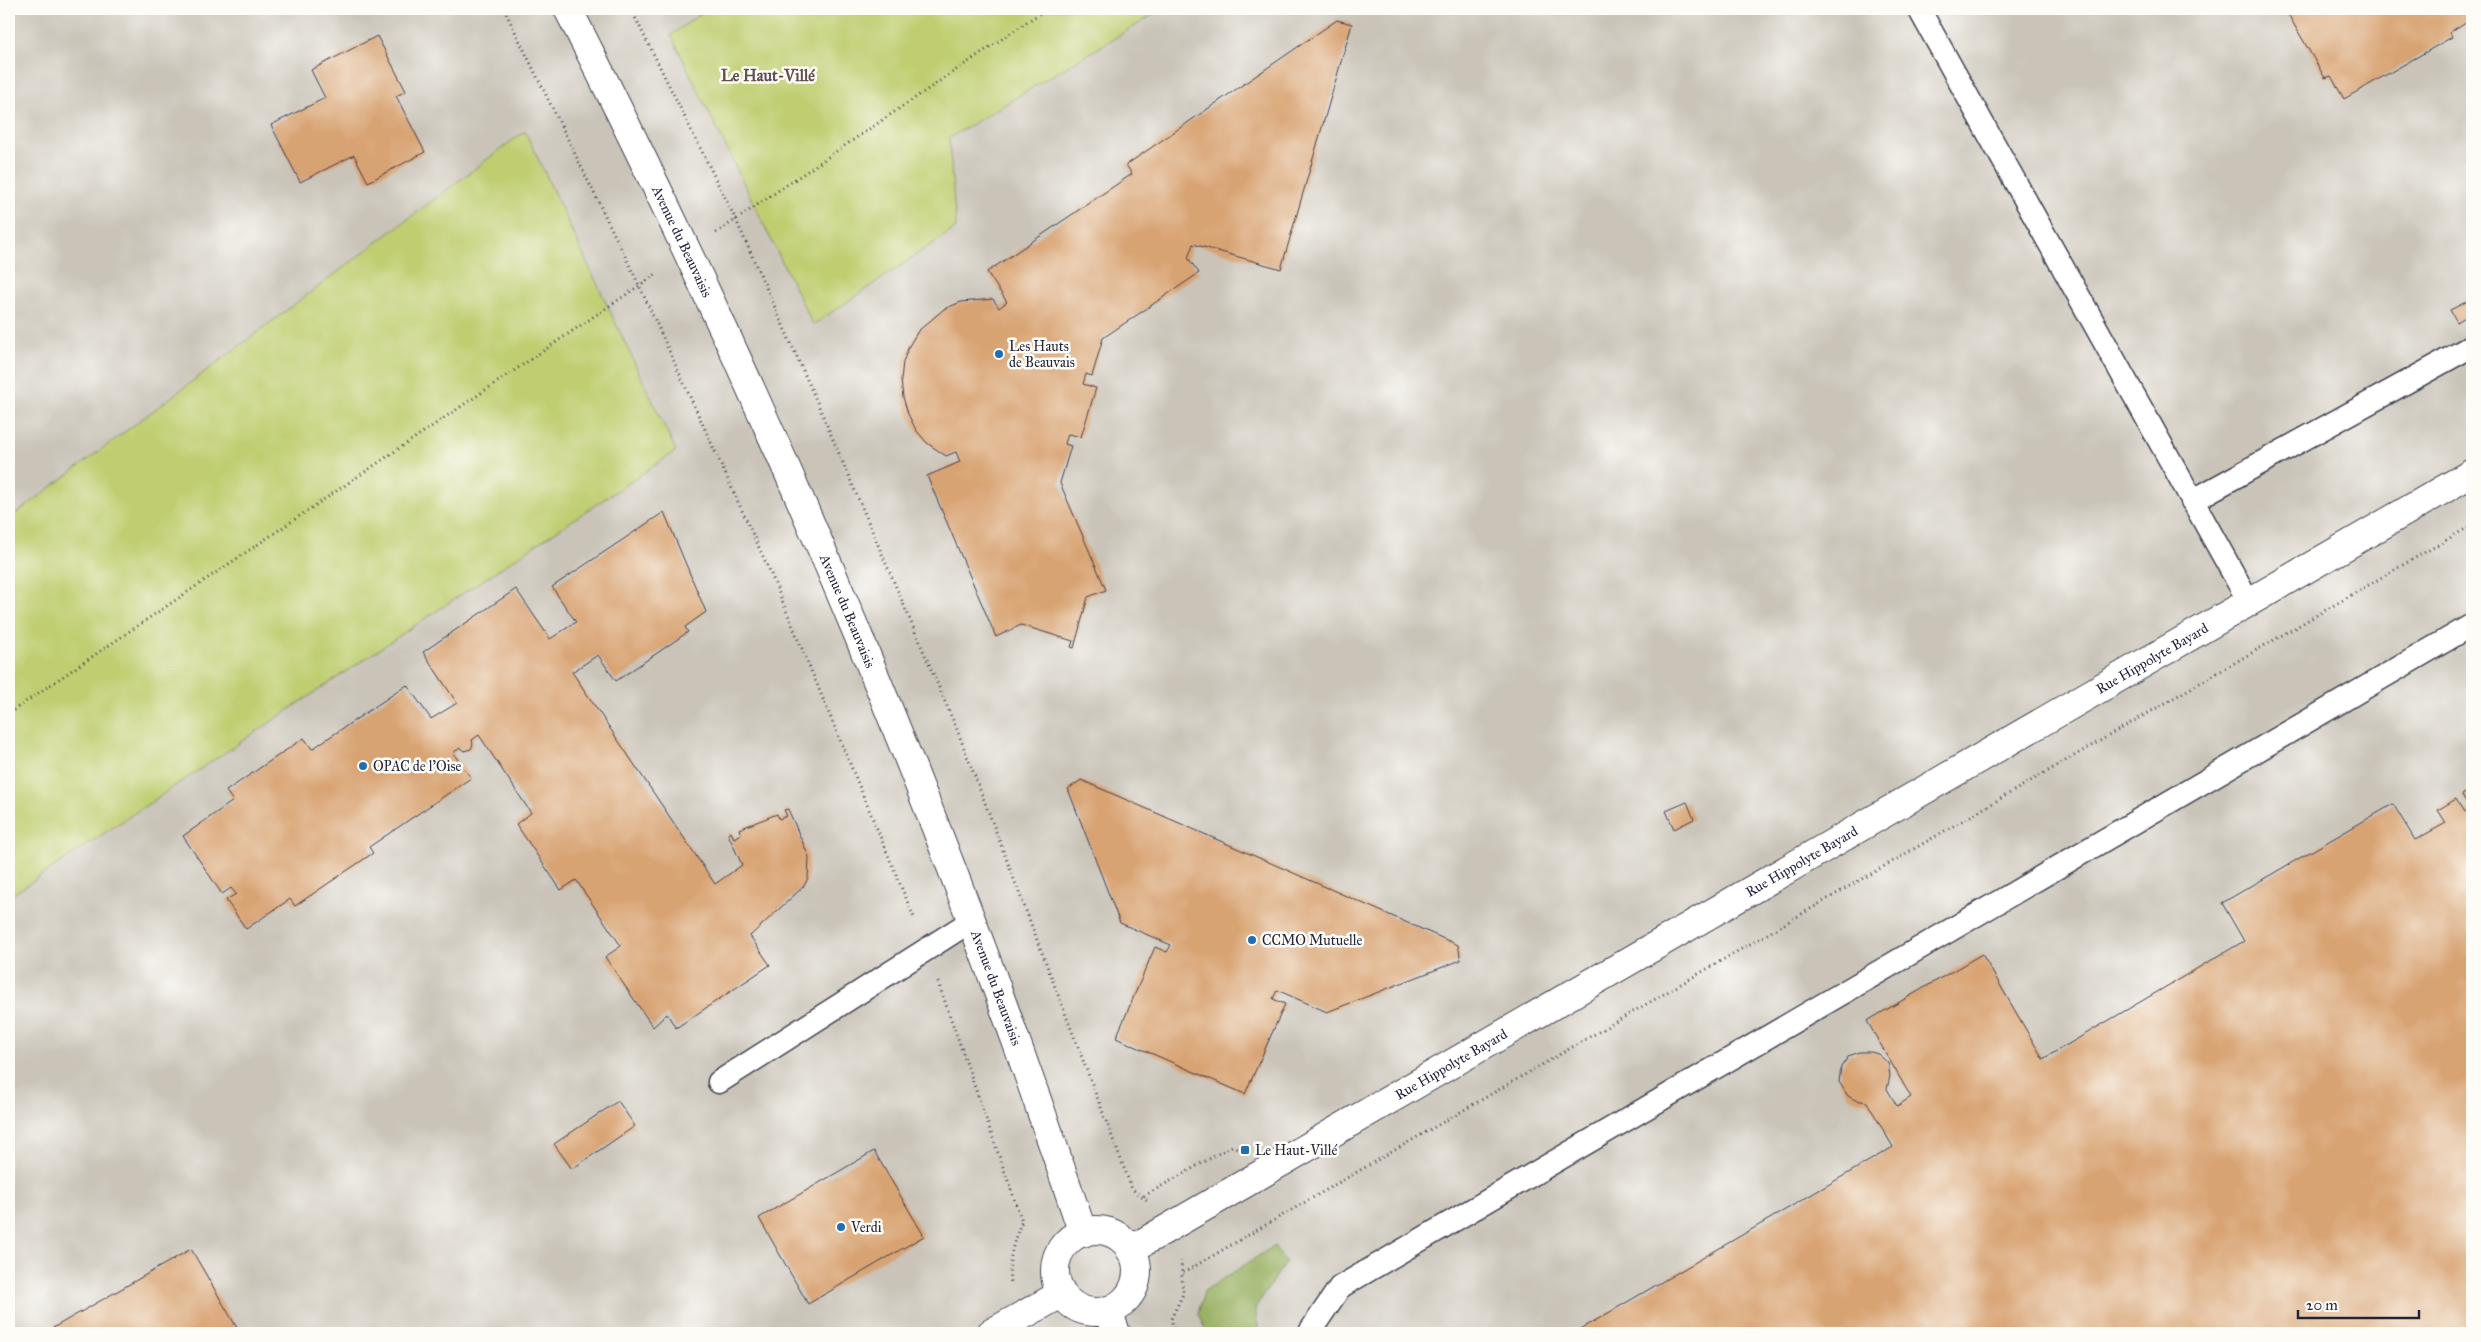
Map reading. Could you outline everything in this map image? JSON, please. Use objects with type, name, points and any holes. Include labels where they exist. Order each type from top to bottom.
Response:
[{"type":"street","name":"Avenue du Beauvaisis","points":[[568,9],[688,251],[868,657],[971,921],[1083,1233]]},
{"type":"street","name":"Rue Hippolyte Bayard","points":[[1130,1250],[2472,473]]},
{"type":"street","points":[[1095,1230],[1107,1232],[1118,1237],[1130,1250],[1136,1271],[1133,1288],[1112,1322],[1097,1312],[1082,1310],[1068,1302],[1061,1294],[1055,1277],[1058,1255],[1068,1241],[1083,1233],[1095,1230]]},
{"type":"street","points":[[991,1333],[1061,1294]]},
{"type":"lane","points":[[1919,9],[2249,602]]},
{"type":"lane","points":[[2192,501],[2472,346]]},
{"type":"lane","points":[[1312,1333],[1311,1330],[1340,1287],[2472,625]]},
{"type":"lane","points":[[719,1082],[971,921]]},
{"type":"path","points":[[504,9],[639,285],[771,574],[927,949],[1022,1222],[1012,1244],[1009,1265],[1010,1289],[1026,1313]]},
{"type":"path","points":[[632,9],[736,220],[817,402],[958,732],[1132,1189],[1144,1196],[1169,1228],[1180,1254],[1183,1273],[1183,1294],[1171,1319],[1175,1333]]},
{"type":"path","points":[[9,713],[1046,9]]},
{"type":"path","points":[[1183,1273],[2472,525]]},
{"type":"shaded area","points":[[9,9],[2472,9],[2472,1333],[9,1333]]},
{"type":"green space","points":[[707,9],[1163,9],[949,138],[956,228],[813,325],[671,35]]},
{"type":"green space","points":[[525,131],[676,451],[9,897],[9,519]]},
{"type":"green space","points":[[1274,1246],[1286,1262],[1255,1308],[1259,1333],[1207,1333],[1198,1314],[1204,1291]]},
{"type":"building","points":[[2285,9],[2472,9],[2472,18],[2450,32],[2452,37],[2344,99],[2331,76],[2325,78]]},
{"type":"building","name":"Les Hauts de Beauvais","points":[[1337,20],[1352,24],[1281,269],[1193,244],[1188,258],[1199,273],[1103,338],[1092,376],[1086,374],[1083,384],[1096,388],[1081,437],[1068,434],[1065,444],[1071,446],[1060,483],[1106,590],[1088,597],[1074,648],[1071,647],[1073,641],[1021,625],[996,637],[927,476],[960,462],[956,452],[946,456],[927,443],[916,430],[908,414],[901,380],[903,362],[909,346],[918,331],[944,309],[961,302],[993,299],[999,308],[1007,302],[987,272],[1132,174],[1126,165]]},
{"type":"building","points":[[377,36],[406,91],[396,96],[425,152],[368,182],[354,155],[300,182],[271,125],[325,98],[311,70]]},
{"type":"building","points":[[2470,300],[2472,313],[2457,322],[2450,310]]},
{"type":"building","name":"OPAC de l'Oise","points":[[664,512],[706,612],[685,627],[688,632],[616,681],[598,655],[572,672],[715,884],[742,865],[728,834],[731,832],[734,838],[741,834],[739,829],[777,814],[779,819],[787,816],[784,810],[788,809],[809,857],[808,878],[804,886],[750,936],[770,965],[676,1028],[667,1014],[653,1027],[605,957],[621,946],[576,880],[561,890],[516,824],[531,813],[479,735],[472,740],[471,749],[464,751],[460,748],[453,753],[471,778],[369,847],[373,853],[295,906],[290,899],[246,929],[226,900],[236,894],[231,888],[222,894],[183,836],[233,801],[226,791],[304,738],[312,749],[407,685],[431,719],[457,703],[423,652],[516,589],[550,639],[576,622],[552,587]]},
{"type":"building","name":"CCMO Mutuelle","points":[[1081,780],[1458,945],[1461,960],[1327,1012],[1277,990],[1273,999],[1285,1004],[1245,1094],[1116,1038],[1155,947],[1167,952],[1171,945],[1120,923],[1068,789]]},
{"type":"building","points":[[2472,789],[2472,1333],[1574,1333],[1893,1147],[1867,1102],[1855,1100],[1848,1096],[1839,1082],[1841,1067],[1849,1056],[1859,1052],[1871,1052],[1878,1054],[1888,1063],[1890,1076],[1887,1089],[1897,1106],[1911,1097],[1867,1021],[1982,954],[2043,1059],[2244,941],[2222,903],[2393,804],[2415,840],[2446,823],[2438,810],[2456,799],[2464,812],[2470,808],[2462,795]]},
{"type":"building","points":[[1687,802],[1694,819],[1674,829],[1666,811]]},
{"type":"building","points":[[618,1101],[635,1126],[572,1169],[554,1144]]},
{"type":"building","name":"Verdi","points":[[874,1151],[924,1236],[808,1304],[759,1218]]},
{"type":"building","points":[[191,1249],[240,1333],[44,1333]]},
{"type":"place","name":"Les Hauts de Beauvais","points":[[999,354]]},
{"type":"place","name":"OPAC de l'Oise","points":[[363,766]]},
{"type":"place","name":"CCMO Mutuelle","points":[[1252,940]]},
{"type":"place","name":"Le Haut-Villé","points":[[1245,1150]]},
{"type":"place","name":"Verdi","points":[[841,1227]]},
{"type":"district","name":"Le Haut-Villé","points":[[768,75]]}]
